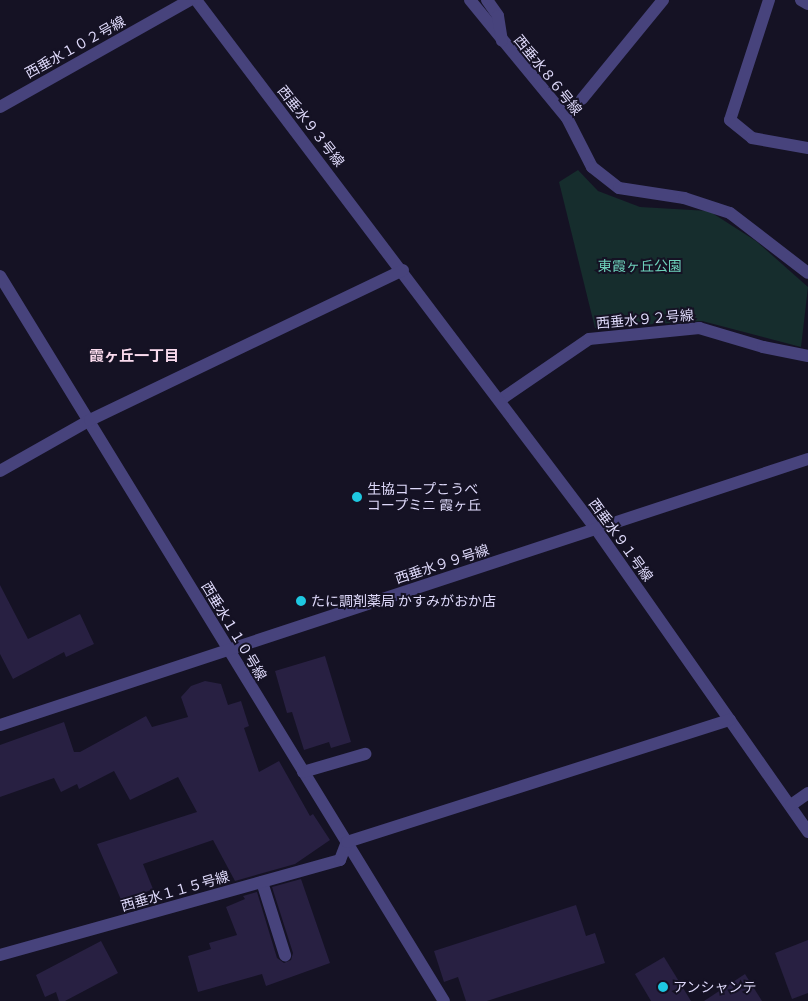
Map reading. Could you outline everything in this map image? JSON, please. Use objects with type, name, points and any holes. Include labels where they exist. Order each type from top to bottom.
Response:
[{"type":"street","name":"西垂水１０２号線","points":[[0,106],[190,0]]},
{"type":"street","name":"西垂水９３号線","points":[[196,0],[403,270]]},
{"type":"street","name":"西垂水８６号線","points":[[470,0],[502,42],[567,118],[592,167],[620,188],[684,198],[730,213],[808,273]]},
{"type":"street","points":[[487,0],[498,16],[502,42]]},
{"type":"street","points":[[582,99],[663,0]]},
{"type":"street","points":[[769,0],[730,120],[752,138],[808,148]]},
{"type":"street","points":[[801,0],[808,4]]},
{"type":"street","name":"西垂水９１号線","points":[[403,270],[596,529],[808,832]]},
{"type":"street","points":[[0,471],[90,420],[403,270]]},
{"type":"street","name":"西垂水１１０号線","points":[[0,276],[90,420],[228,651],[444,1001]]},
{"type":"street","name":"西垂水９２号線","points":[[500,400],[589,339],[699,328],[763,347],[808,356]]},
{"type":"street","name":"西垂水９９号線","points":[[0,724],[228,651],[808,459]]},
{"type":"street","points":[[347,842],[730,720]]},
{"type":"street","points":[[303,772],[365,754]]},
{"type":"street","points":[[790,805],[808,792]]},
{"type":"street","name":"西垂水１１５号線","points":[[0,955],[340,860],[347,842]]},
{"type":"street","points":[[262,882],[285,955]]},
{"type":"green space","name":"東霞ヶ丘公園","points":[[578,170],[598,191],[640,207],[709,211],[756,241],[808,287],[801,347],[702,321],[595,328],[559,182]]},
{"type":"building","points":[[0,585],[28,639],[80,614],[94,644],[66,657],[64,652],[13,679],[0,654]]},
{"type":"building","points":[[325,656],[351,742],[331,748],[329,742],[304,750],[292,712],[287,713],[275,671]]},
{"type":"building","points":[[205,681],[221,684],[228,705],[241,701],[249,726],[244,728],[259,772],[279,761],[310,816],[313,814],[330,840],[295,864],[235,881],[213,840],[143,864],[153,889],[122,902],[97,844],[197,812],[178,777],[130,800],[114,771],[79,789],[77,784],[61,792],[54,778],[0,797],[0,745],[64,722],[74,752],[80,752],[146,716],[152,727],[188,717],[181,697],[191,686]]},
{"type":"building","points":[[301,879],[330,963],[266,986],[262,974],[198,992],[188,956],[211,949],[209,943],[237,935],[226,907],[245,899],[243,896],[257,892],[277,958],[284,963],[291,960],[293,953],[272,887]]},
{"type":"building","points":[[576,905],[586,936],[595,933],[605,963],[487,1001],[466,1001],[458,977],[444,982],[434,951]]},
{"type":"building","points":[[808,940],[808,993],[792,999],[775,953]]},
{"type":"building","points":[[101,941],[118,973],[65,1001],[59,1001],[56,992],[45,997],[36,975]]},
{"type":"building","name":"アンシャンテ","points":[[664,957],[691,1001],[651,1001],[635,974]]},
{"type":"building","points":[[745,974],[762,1001],[704,1001]]},
{"type":"place","name":"生協コープこうべ コープミニ 霞ヶ丘","points":[[357,497]]},
{"type":"place","name":"たに調剤薬局 かすみがおか店","points":[[301,601]]},
{"type":"place","name":"アンシャンテ","points":[[663,987]]},
{"type":"district","name":"霞ヶ丘一丁目","points":[[134,356]]}]
